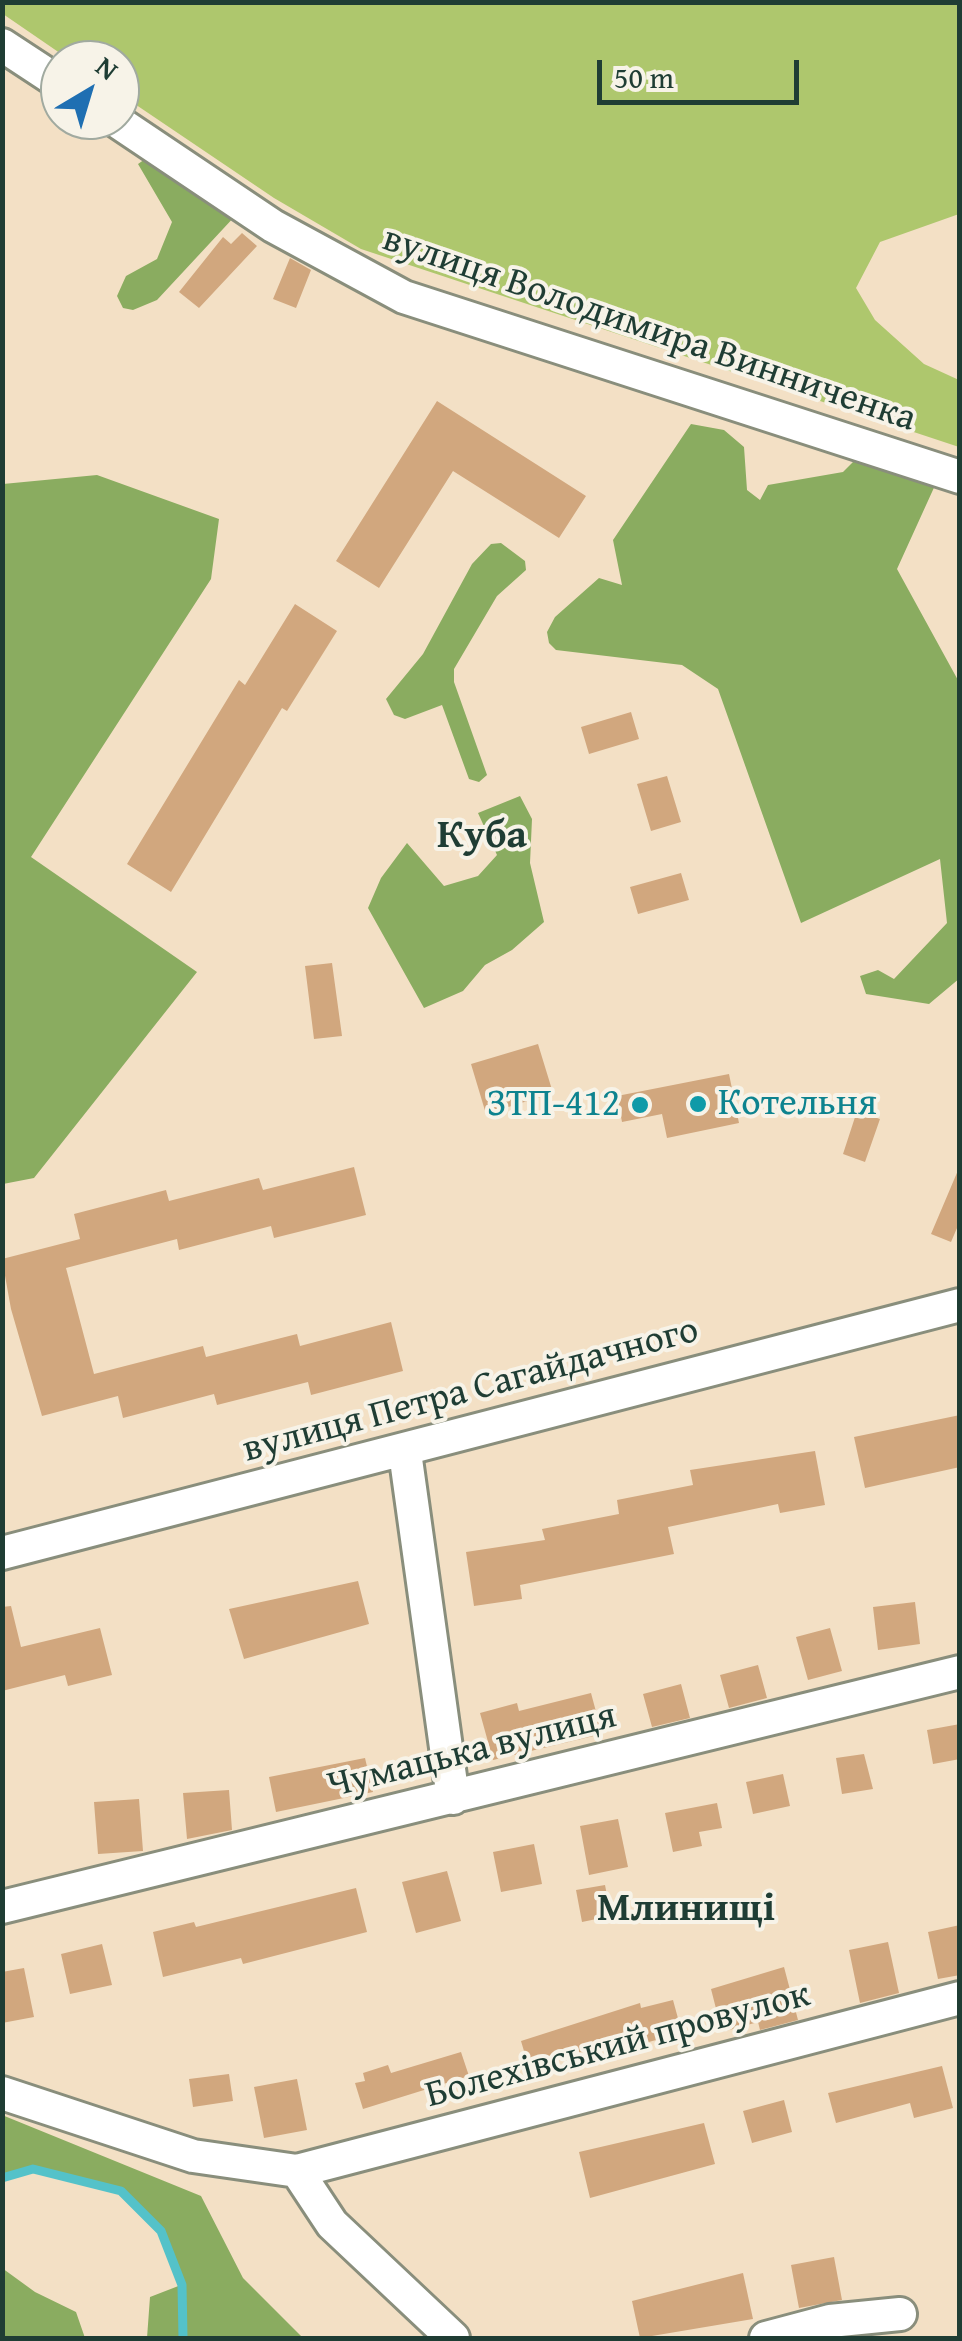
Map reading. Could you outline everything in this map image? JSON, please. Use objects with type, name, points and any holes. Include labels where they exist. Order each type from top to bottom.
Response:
[{"type":"street","points":[[2,45],[40,71]]},
{"type":"street","name":"вулиця Володимира Винниченка","points":[[140,137],[273,226],[404,297],[960,478]]},
{"type":"street","name":"вулиця Петра Сагайдачного","points":[[5,1542],[405,1452],[960,1305]]},
{"type":"street","points":[[405,1452],[453,1798]]},
{"type":"street","name":"Чумацька вулиця","points":[[2,1907],[960,1672]]},
{"type":"street","name":"Болехівський провулок","points":[[2,2092],[194,2156],[297,2171],[960,1998]]},
{"type":"street","points":[[297,2171],[332,2224],[453,2338]]},
{"type":"street","points":[[766,2338],[830,2320],[900,2314]]},
{"type":"green space","points":[[2,3],[957,3],[959,214],[880,242],[856,288],[875,320],[924,364],[959,380],[959,447],[361,249],[274,198],[140,108],[140,40],[41,40],[3,14]]},
{"type":"green space","points":[[151,155],[236,215],[157,300],[133,310],[123,308],[117,296],[126,276],[157,259],[172,222],[138,164]]},
{"type":"green space","points":[[691,424],[724,430],[744,447],[747,490],[760,500],[768,485],[843,472],[860,455],[937,481],[897,569],[959,682],[960,978],[929,1004],[866,994],[860,976],[878,970],[894,979],[947,923],[940,859],[801,923],[718,689],[682,665],[556,650],[549,643],[547,632],[555,617],[599,578],[622,585],[613,540]]},
{"type":"green space","points":[[97,475],[219,519],[211,579],[31,857],[197,972],[34,1178],[3,1184],[3,484]]},
{"type":"green space","points":[[501,543],[525,561],[526,570],[497,596],[454,669],[454,682],[487,775],[479,782],[469,779],[442,705],[405,719],[394,715],[386,699],[423,654],[472,564],[491,544]]},
{"type":"green space","points":[[520,796],[532,819],[530,863],[544,922],[512,950],[485,965],[463,991],[424,1008],[368,908],[381,878],[407,843],[444,886],[478,876],[497,855],[478,813]]},
{"type":"green space","points":[[2,2115],[201,2196],[243,2278],[303,2338],[147,2338],[150,2297],[181,2285],[161,2231],[121,2191],[33,2169],[3,2174]]},
{"type":"green space","points":[[2,2268],[35,2292],[76,2312],[85,2338],[3,2338]]},
{"type":"building","points":[[242,233],[257,246],[199,308],[179,292],[223,237],[231,244]]},
{"type":"building","points":[[290,258],[311,270],[296,308],[273,299]]},
{"type":"building","points":[[437,401],[586,496],[559,538],[453,471],[379,588],[336,561]]},
{"type":"building","points":[[295,604],[337,631],[287,711],[282,708],[171,892],[127,864],[239,680],[245,685]]},
{"type":"building","points":[[631,712],[639,739],[589,754],[581,727]]},
{"type":"building","points":[[667,776],[681,822],[651,831],[637,784]]},
{"type":"building","points":[[681,873],[689,900],[638,914],[630,887]]},
{"type":"building","points":[[332,963],[342,1036],[314,1039],[305,966]]},
{"type":"building","points":[[538,1044],[553,1093],[486,1114],[471,1064]]},
{"type":"building","name":"Котельня","points":[[729,1074],[739,1123],[667,1138],[662,1114],[622,1122],[617,1096]]},
{"type":"building","points":[[857,1111],[880,1119],[865,1162],[843,1154]]},
{"type":"building","points":[[354,1167],[366,1215],[274,1238],[271,1226],[179,1250],[177,1239],[66,1268],[94,1374],[203,1346],[206,1357],[297,1334],[300,1346],[391,1322],[403,1371],[311,1395],[308,1382],[217,1405],[214,1394],[123,1418],[118,1396],[42,1416],[11,1309],[2,1259],[80,1239],[74,1214],[166,1190],[169,1201],[259,1178],[263,1190]]},
{"type":"building","points":[[959,1168],[960,1221],[951,1242],[931,1234]]},
{"type":"building","points":[[960,1415],[960,1467],[865,1488],[854,1437]]},
{"type":"building","points":[[815,1451],[825,1505],[780,1513],[778,1504],[668,1527],[674,1554],[520,1585],[522,1599],[474,1606],[466,1552],[545,1540],[542,1529],[619,1514],[617,1500],[693,1485],[690,1470]]},
{"type":"building","points":[[358,1581],[369,1624],[244,1659],[229,1609]]},
{"type":"building","points":[[915,1602],[920,1644],[878,1650],[873,1607]]},
{"type":"building","points":[[11,1606],[21,1647],[100,1628],[112,1675],[68,1686],[65,1675],[2,1691],[2,1607]]},
{"type":"building","points":[[830,1628],[842,1671],[808,1680],[796,1637]]},
{"type":"building","points":[[758,1665],[767,1698],[729,1708],[720,1675]]},
{"type":"building","points":[[681,1684],[690,1718],[652,1727],[643,1694]]},
{"type":"building","points":[[591,1693],[602,1734],[493,1760],[480,1713],[517,1703],[519,1711]]},
{"type":"building","points":[[960,1724],[960,1759],[933,1764],[927,1730]]},
{"type":"building","points":[[864,1754],[873,1789],[842,1794],[836,1758]]},
{"type":"building","points":[[365,1758],[373,1792],[276,1812],[269,1777]]},
{"type":"building","points":[[783,1774],[790,1806],[753,1814],[746,1782]]},
{"type":"building","points":[[229,1790],[232,1830],[187,1839],[183,1793]]},
{"type":"building","points":[[139,1799],[143,1851],[98,1854],[94,1802]]},
{"type":"building","points":[[717,1803],[722,1828],[699,1832],[702,1846],[673,1852],[665,1813]]},
{"type":"building","points":[[618,1819],[628,1867],[589,1875],[580,1826]]},
{"type":"building","points":[[534,1844],[542,1884],[501,1892],[493,1852]]},
{"type":"building","points":[[447,1871],[461,1921],[416,1933],[402,1882]]},
{"type":"building","points":[[605,1885],[611,1916],[582,1922],[576,1890]]},
{"type":"building","points":[[356,1888],[367,1932],[243,1964],[241,1958],[163,1977],[153,1932],[194,1922],[196,1927]]},
{"type":"building","points":[[960,1925],[960,1975],[938,1979],[928,1932]]},
{"type":"building","points":[[888,1942],[899,1993],[860,2003],[849,1950]]},
{"type":"building","points":[[102,1944],[112,1985],[70,1994],[61,1954]]},
{"type":"building","points":[[784,1967],[798,2020],[760,2030],[758,2022],[722,2032],[711,1989]]},
{"type":"building","points":[[24,1968],[34,2017],[2,2023],[2,1972]]},
{"type":"building","points":[[673,2000],[682,2033],[608,2053],[606,2045],[529,2068],[521,2041],[640,2003],[641,2008]]},
{"type":"building","points":[[461,2052],[469,2076],[363,2109],[355,2083],[365,2081],[363,2073],[388,2065],[391,2073]]},
{"type":"building","points":[[942,2066],[953,2108],[914,2118],[910,2103],[836,2123],[828,2093]]},
{"type":"building","points":[[229,2074],[233,2101],[193,2107],[189,2079]]},
{"type":"building","points":[[297,2079],[307,2130],[264,2138],[254,2087]]},
{"type":"building","points":[[784,2100],[792,2132],[752,2143],[743,2111]]},
{"type":"building","points":[[704,2123],[715,2164],[590,2198],[579,2152]]},
{"type":"building","points":[[834,2257],[842,2300],[799,2308],[791,2265]]},
{"type":"building","points":[[743,2273],[753,2319],[640,2338],[632,2301]]},
{"type":"waterway","points":[[2,2178],[33,2169],[121,2191],[161,2231],[182,2285],[183,2338]]},
{"type":"place","name":"Котельня","points":[[698,1104]]},
{"type":"place","name":"ЗТП-412","points":[[640,1105]]},
{"type":"district","name":"Куба","points":[[482,837]]},
{"type":"district","name":"Млинищі","points":[[686,1910]]}]
